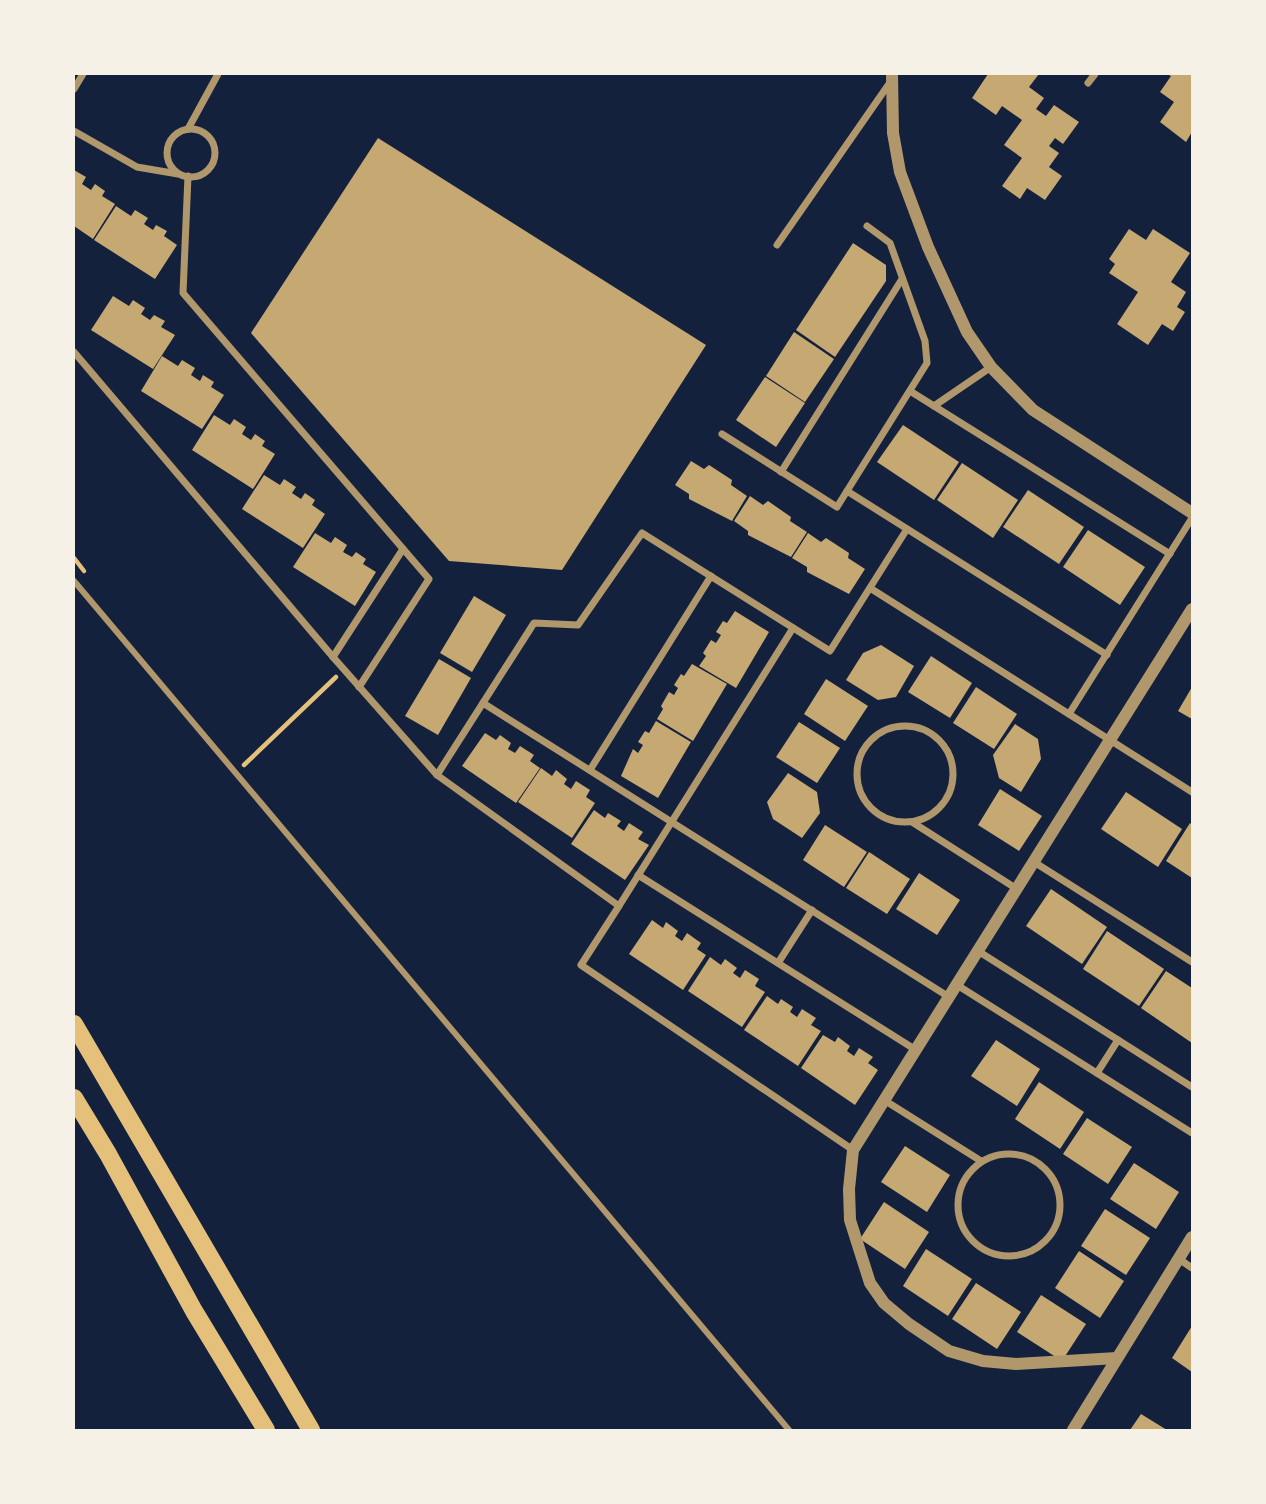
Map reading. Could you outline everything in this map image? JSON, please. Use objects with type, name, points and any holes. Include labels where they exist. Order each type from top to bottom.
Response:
[{"type":"highway","points":[[74,1024],[311,1430]]},
{"type":"highway","points":[[74,1098],[108,1154],[194,1311],[266,1430]]},
{"type":"street","points":[[74,89],[83,74]]},
{"type":"street","points":[[184,175],[170,164],[167,149],[175,136],[188,129],[218,74]]},
{"type":"street","points":[[1088,83],[1095,74]]},
{"type":"street","points":[[777,245],[892,77]]},
{"type":"street","points":[[892,77],[893,134],[900,172],[928,247],[967,332],[991,367],[1033,410],[1192,513]]},
{"type":"street","points":[[74,131],[137,167],[184,175],[203,173],[214,161],[215,153],[209,138],[196,130],[188,129]]},
{"type":"street","points":[[184,175],[183,293],[429,579],[359,687]]},
{"type":"street","points":[[722,435],[837,507],[927,363],[925,341],[890,243],[867,226]]},
{"type":"street","points":[[781,472],[902,279]]},
{"type":"street","points":[[74,352],[437,775],[619,906]]},
{"type":"street","points":[[934,406],[991,367]]},
{"type":"street","points":[[910,391],[1170,554]]},
{"type":"street","points":[[847,491],[1107,655]]},
{"type":"street","points":[[1069,714],[1192,518]]},
{"type":"street","points":[[437,775],[534,623],[578,625],[642,533],[830,651],[907,529]]},
{"type":"street","points":[[333,657],[403,549]]},
{"type":"street","points":[[590,769],[711,576]]},
{"type":"street","points":[[74,581],[789,1430]]},
{"type":"street","points":[[870,588],[1192,792]]},
{"type":"street","points":[[1118,1358],[1016,1364],[983,1361],[950,1351],[909,1324],[884,1303],[870,1283],[850,1220],[849,1189],[853,1150],[1192,609]]},
{"type":"street","points":[[793,628],[581,965],[853,1150]]},
{"type":"street","points":[[483,703],[949,997]]},
{"type":"street","points":[[912,822],[928,817],[940,807],[949,794],[954,779],[953,763],[946,748],[935,736],[922,728],[905,725],[890,727],[870,740],[858,761],[856,777],[860,793],[868,806],[881,816],[896,822],[912,822],[1017,889]]},
{"type":"street","points":[[1034,862],[1192,962]]},
{"type":"street","points":[[638,875],[916,1050]]},
{"type":"street","points":[[779,963],[812,910]]},
{"type":"street","points":[[978,951],[1192,1087]]},
{"type":"street","points":[[957,985],[1192,1133]]},
{"type":"street","points":[[1097,1073],[1118,1040]]},
{"type":"street","points":[[884,1100],[981,1161]]},
{"type":"street","points":[[1012,1153],[1041,1165],[1052,1177],[1059,1192],[1058,1216],[1049,1237],[1037,1248],[1022,1255],[990,1253],[976,1244],[965,1232],[959,1218],[957,1202],[960,1186],[969,1172],[981,1161],[1012,1153]]},
{"type":"street","points":[[1073,1430],[1192,1237]]},
{"type":"street","points":[[1179,1259],[1192,1268]]},
{"type":"path","points":[[235,773],[332,681]]},
{"type":"building","points":[[988,74],[1039,74],[1029,87],[1044,98],[1036,109],[1046,116],[1054,105],[1079,122],[1063,144],[1055,138],[1049,146],[1059,153],[1049,167],[1062,176],[1045,200],[1027,188],[1020,199],[1002,186],[1022,158],[1004,145],[1022,120],[1002,106],[996,115],[972,98]]},
{"type":"building","points":[[1167,74],[1192,74],[1192,132],[1186,142],[1160,122],[1174,102],[1160,92],[1171,76]]},
{"type":"building","points":[[378,138],[706,345],[562,570],[449,561],[251,333]]},
{"type":"building","points":[[74,170],[86,177],[82,184],[91,190],[95,184],[105,191],[102,196],[115,204],[93,239],[74,226]]},
{"type":"building","points":[[116,206],[131,216],[135,210],[148,218],[144,224],[153,230],[156,225],[167,231],[164,236],[177,245],[155,279],[94,240]]},
{"type":"building","points":[[1129,229],[1146,240],[1153,229],[1190,253],[1171,282],[1186,292],[1177,307],[1185,312],[1173,331],[1162,324],[1148,345],[1117,324],[1138,292],[1109,273],[1115,264],[1109,259]]},
{"type":"building","points":[[853,243],[886,265],[886,281],[835,357],[796,330]]},
{"type":"building","points":[[113,296],[129,306],[133,300],[145,308],[141,314],[150,320],[154,315],[165,321],[161,327],[175,335],[153,369],[91,330]]},
{"type":"building","points":[[794,332],[834,359],[805,402],[766,376]]},
{"type":"building","points":[[162,356],[178,366],[182,360],[195,368],[191,375],[200,381],[203,375],[214,382],[211,387],[224,395],[202,429],[141,391]]},
{"type":"building","points":[[765,377],[805,403],[776,447],[736,420]]},
{"type":"building","points":[[214,415],[230,425],[234,419],[246,427],[242,434],[251,440],[255,434],[265,441],[262,446],[275,454],[253,489],[192,450]]},
{"type":"building","points":[[903,425],[959,462],[934,500],[877,462]]},
{"type":"building","points":[[691,461],[704,469],[709,465],[732,480],[731,485],[747,496],[732,521],[689,499],[689,494],[675,485]]},
{"type":"building","points":[[962,463],[1018,500],[993,538],[937,500]]},
{"type":"building","points":[[264,475],[280,485],[284,479],[296,487],[292,493],[301,499],[305,493],[315,500],[312,505],[325,514],[303,548],[242,509]]},
{"type":"building","points":[[1028,490],[1084,527],[1059,564],[1003,527]]},
{"type":"building","points":[[750,496],[763,505],[768,501],[807,532],[791,557],[748,535],[748,531],[734,521]]},
{"type":"building","points":[[1088,530],[1145,567],[1120,605],[1063,567]]},
{"type":"building","points":[[315,533],[331,543],[335,537],[347,545],[343,552],[352,557],[356,552],[366,559],[363,564],[376,572],[355,606],[293,567]]},
{"type":"building","points":[[808,533],[821,542],[826,538],[849,553],[848,558],[865,569],[849,594],[807,572],[807,567],[792,558]]},
{"type":"building","points":[[474,596],[506,615],[472,672],[440,653]]},
{"type":"building","points":[[735,611],[769,632],[736,688],[699,666],[706,656],[703,653],[711,640],[716,643],[721,635],[716,632],[723,621],[727,623]]},
{"type":"building","points":[[881,645],[914,666],[896,697],[878,700],[846,680],[863,653]]},
{"type":"building","points":[[931,656],[972,683],[950,718],[908,692]]},
{"type":"building","points":[[439,659],[471,678],[438,735],[405,716]]},
{"type":"building","points":[[692,664],[727,684],[693,741],[657,719],[669,692],[674,695],[678,688],[674,685]]},
{"type":"building","points":[[826,679],[868,706],[845,741],[804,714]]},
{"type":"building","points":[[976,687],[1017,714],[994,749],[953,723]]},
{"type":"building","points":[[1192,687],[1192,719],[1178,711]]},
{"type":"building","points":[[656,721],[691,742],[658,798],[621,776],[633,749],[638,753],[643,745],[638,742],[645,731],[649,733]]},
{"type":"building","points":[[799,722],[840,748],[817,783],[776,757]]},
{"type":"building","points":[[1015,724],[1038,739],[1041,759],[1021,792],[999,778],[993,755]]},
{"type":"building","points":[[485,733],[496,740],[500,735],[511,743],[508,749],[515,753],[520,746],[534,755],[530,761],[540,768],[516,803],[462,766]]},
{"type":"building","points":[[541,768],[552,776],[556,770],[567,779],[564,784],[571,789],[576,781],[590,790],[586,797],[595,803],[572,838],[518,802]]},
{"type":"building","points":[[788,773],[817,792],[820,813],[802,838],[773,819],[767,802]]},
{"type":"building","points":[[1000,789],[1042,816],[1019,851],[978,825]]},
{"type":"building","points":[[1126,792],[1182,829],[1158,867],[1101,829]]},
{"type":"building","points":[[594,810],[605,818],[608,813],[621,821],[617,826],[624,831],[629,823],[643,832],[638,839],[649,845],[625,880],[571,844]]},
{"type":"building","points":[[1190,823],[1192,825],[1192,878],[1166,861]]},
{"type":"building","points":[[825,825],[867,852],[844,887],[803,860]]},
{"type":"building","points":[[869,852],[910,879],[887,914],[846,888]]},
{"type":"building","points":[[919,873],[960,900],[937,935],[896,909]]},
{"type":"building","points":[[1051,889],[1107,927],[1082,964],[1026,926]]},
{"type":"building","points":[[652,920],[663,928],[666,922],[678,931],[675,936],[682,941],[687,933],[701,943],[697,949],[706,955],[683,990],[629,954]]},
{"type":"building","points":[[1107,931],[1164,969],[1139,1006],[1083,969]]},
{"type":"building","points":[[710,957],[721,965],[725,959],[737,968],[733,973],[740,978],[745,970],[759,979],[755,986],[765,992],[742,1027],[688,991]]},
{"type":"building","points":[[1166,971],[1192,988],[1192,1043],[1141,1008]]},
{"type":"building","points":[[767,996],[778,1004],[781,999],[793,1007],[790,1012],[797,1017],[802,1009],[816,1018],[811,1025],[821,1031],[798,1066],[744,1030]]},
{"type":"building","points":[[823,1035],[835,1042],[838,1037],[850,1046],[847,1051],[854,1056],[859,1048],[873,1057],[868,1063],[878,1070],[855,1105],[801,1068]]},
{"type":"building","points":[[996,1040],[1040,1069],[1017,1106],[971,1076]]},
{"type":"building","points":[[1039,1082],[1084,1112],[1060,1149],[1015,1119]]},
{"type":"building","points":[[1087,1118],[1132,1147],[1108,1184],[1063,1154]]},
{"type":"building","points":[[905,1146],[950,1175],[927,1212],[881,1182]]},
{"type":"building","points":[[1134,1163],[1179,1192],[1156,1229],[1110,1199]]},
{"type":"building","points":[[884,1202],[929,1232],[905,1269],[860,1239]]},
{"type":"building","points":[[1105,1209],[1150,1238],[1126,1275],[1081,1246]]},
{"type":"building","points":[[926,1249],[972,1279],[948,1316],[903,1286]]},
{"type":"building","points":[[1079,1251],[1124,1281],[1100,1318],[1055,1288]]},
{"type":"building","points":[[976,1283],[1021,1312],[997,1349],[952,1319]]},
{"type":"building","points":[[1041,1295],[1086,1324],[1062,1361],[1017,1332]]},
{"type":"building","points":[[1192,1326],[1192,1372],[1172,1358]]},
{"type":"building","points":[[1141,1414],[1167,1430],[1130,1430]]}]
